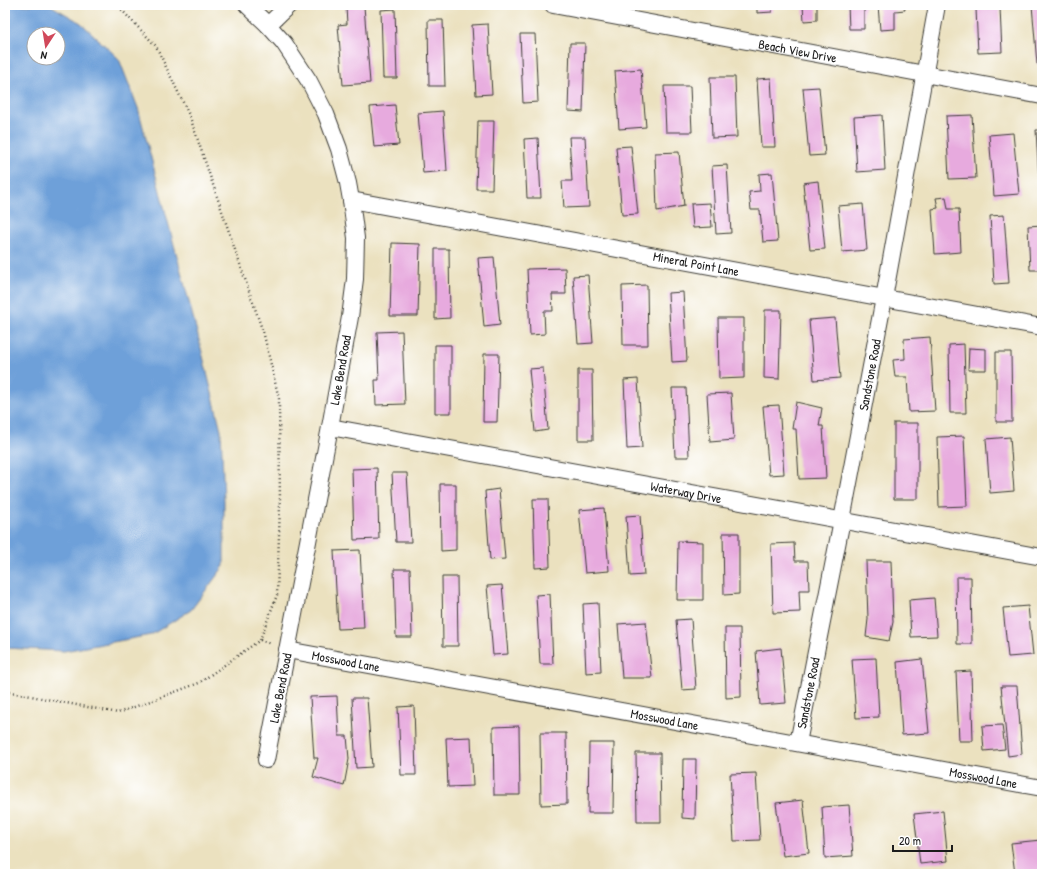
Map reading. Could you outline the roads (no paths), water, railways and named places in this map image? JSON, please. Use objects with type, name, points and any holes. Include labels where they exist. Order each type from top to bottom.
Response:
[{"type":"street","name":"Lake Bend Road","points":[[247,5],[284,43],[309,81],[326,114],[339,149],[348,183],[356,238],[355,279],[350,317],[266,760]]},
{"type":"street","points":[[268,25],[289,5]]},
{"type":"street","name":"Beach View Drive","points":[[553,5],[1042,96]]},
{"type":"street","name":"Sandstone Road","points":[[798,744],[884,298],[937,5]]},
{"type":"street","name":"Mineral Point Lane","points":[[351,200],[1042,327]]},
{"type":"street","name":"Waterway Drive","points":[[330,427],[1042,557]]},
{"type":"street","name":"Mosswood Lane","points":[[287,650],[1042,788]]},
{"type":"water","points":[[5,5],[50,5],[81,23],[119,59],[138,108],[221,430],[224,500],[224,566],[191,610],[151,635],[64,651],[5,648]]}]
